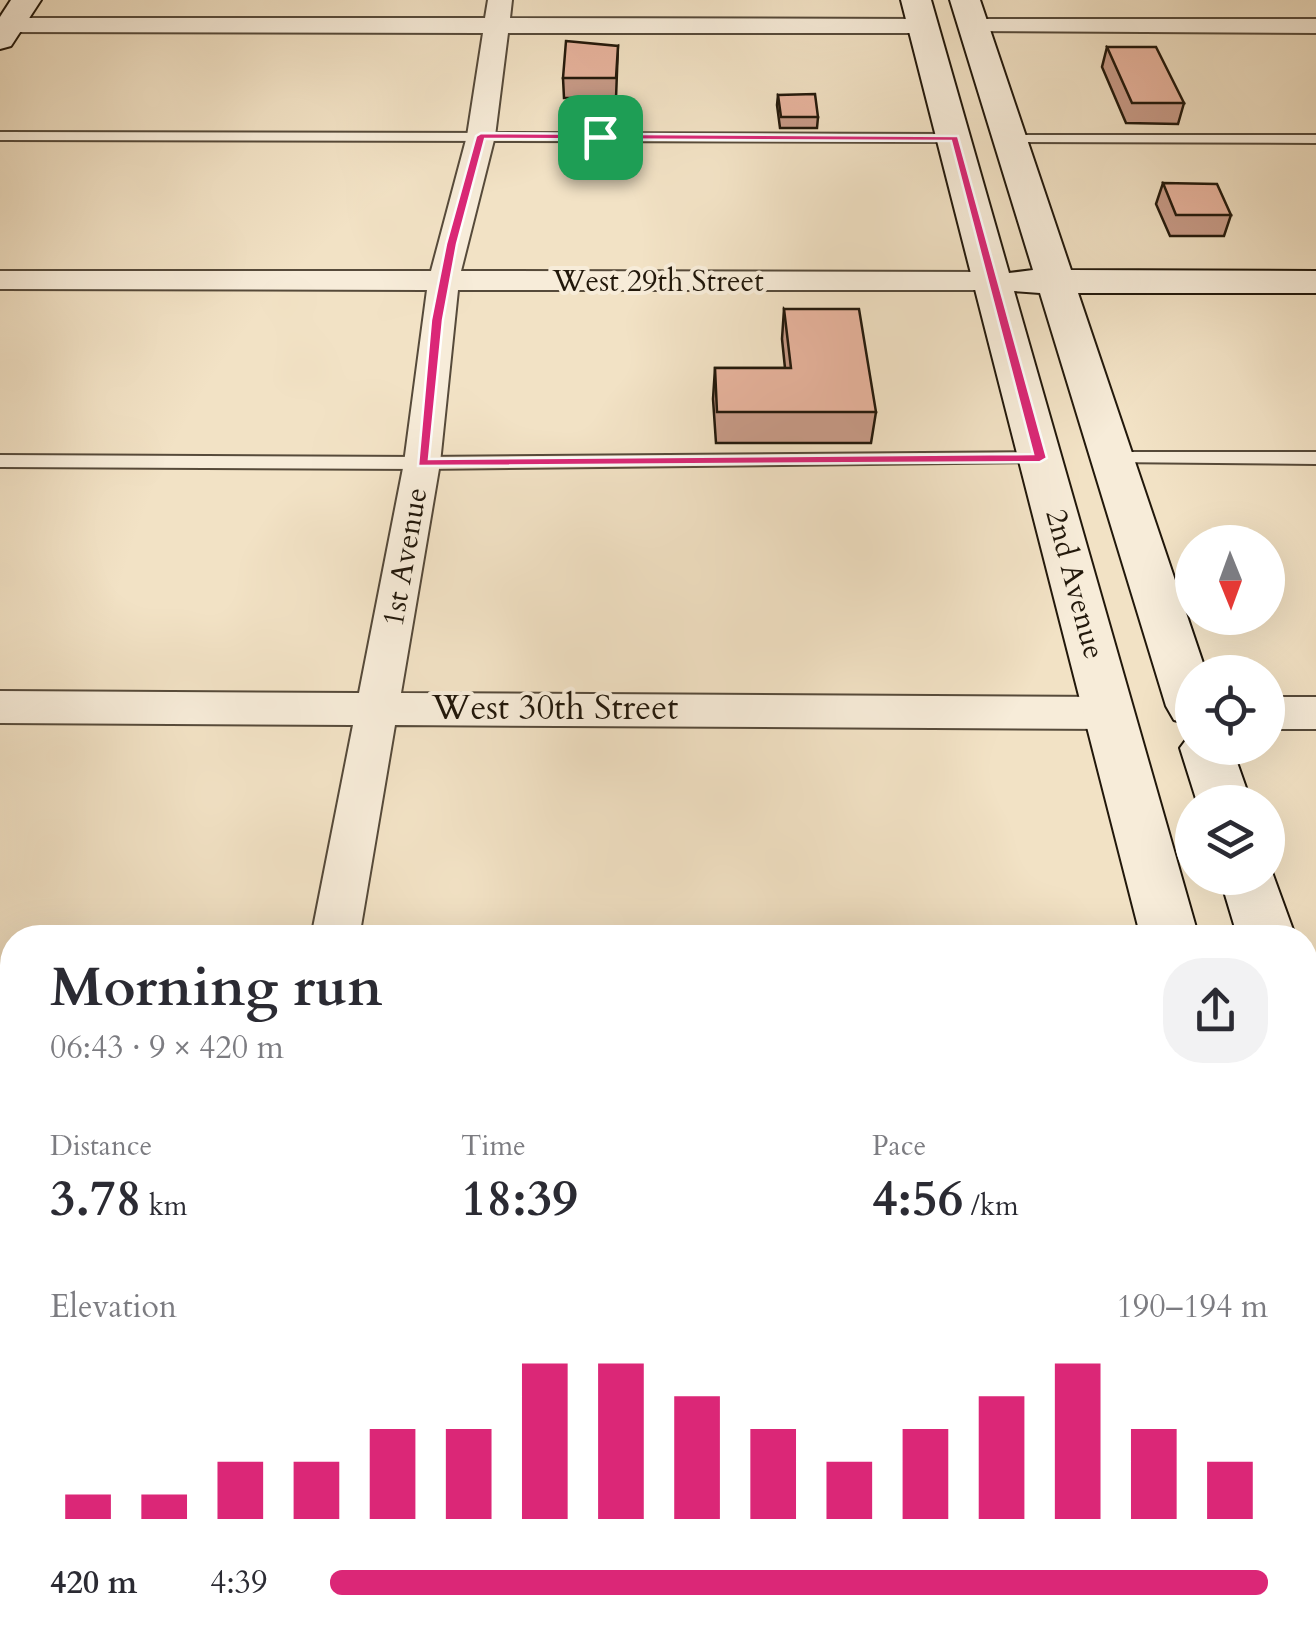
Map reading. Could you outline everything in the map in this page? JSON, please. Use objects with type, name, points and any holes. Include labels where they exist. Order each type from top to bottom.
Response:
[{"type":"main road","name":"2nd Avenue","points":[[920,13],[1167,925]]},
{"type":"main road","points":[[969,13],[1176,655]]},
{"type":"main road","name":"West 29th Street","points":[[993,281],[1316,282]]},
{"type":"main road","points":[[1253,895],[1263,925]]},
{"type":"street","points":[[9,23],[499,13],[920,13]]},
{"type":"street","name":"1st Avenue","points":[[337,925],[422,463],[444,280],[481,136],[499,13]]},
{"type":"street","points":[[969,13],[1316,26]]},
{"type":"street","name":"West 29th Street","points":[[0,280],[993,281]]},
{"type":"street","name":"West 30th Street","points":[[0,707],[1110,713]]},
{"type":"street","points":[[1285,713],[1316,713]]},
{"type":"lane","points":[[0,136],[955,138]]},
{"type":"lane","points":[[1010,138],[1316,139]]},
{"type":"lane","points":[[0,461],[422,463],[1040,458]]},
{"type":"lane","points":[[1112,458],[1316,458]]},
{"type":"building","points":[[566,41],[618,46],[616,78],[563,78]]},
{"type":"building","points":[[1107,47],[1156,47],[1184,103],[1132,103]]},
{"type":"building","points":[[815,94],[818,117],[781,117],[778,95]]},
{"type":"building","points":[[1163,183],[1217,184],[1231,215],[1176,215]]},
{"type":"building","points":[[784,309],[859,309],[876,412],[717,412],[715,368],[791,368]]},
{"type":"route","points":[[481,136],[600,137],[955,138],[1040,458],[422,463],[437,320],[451,244],[481,136]]}]
